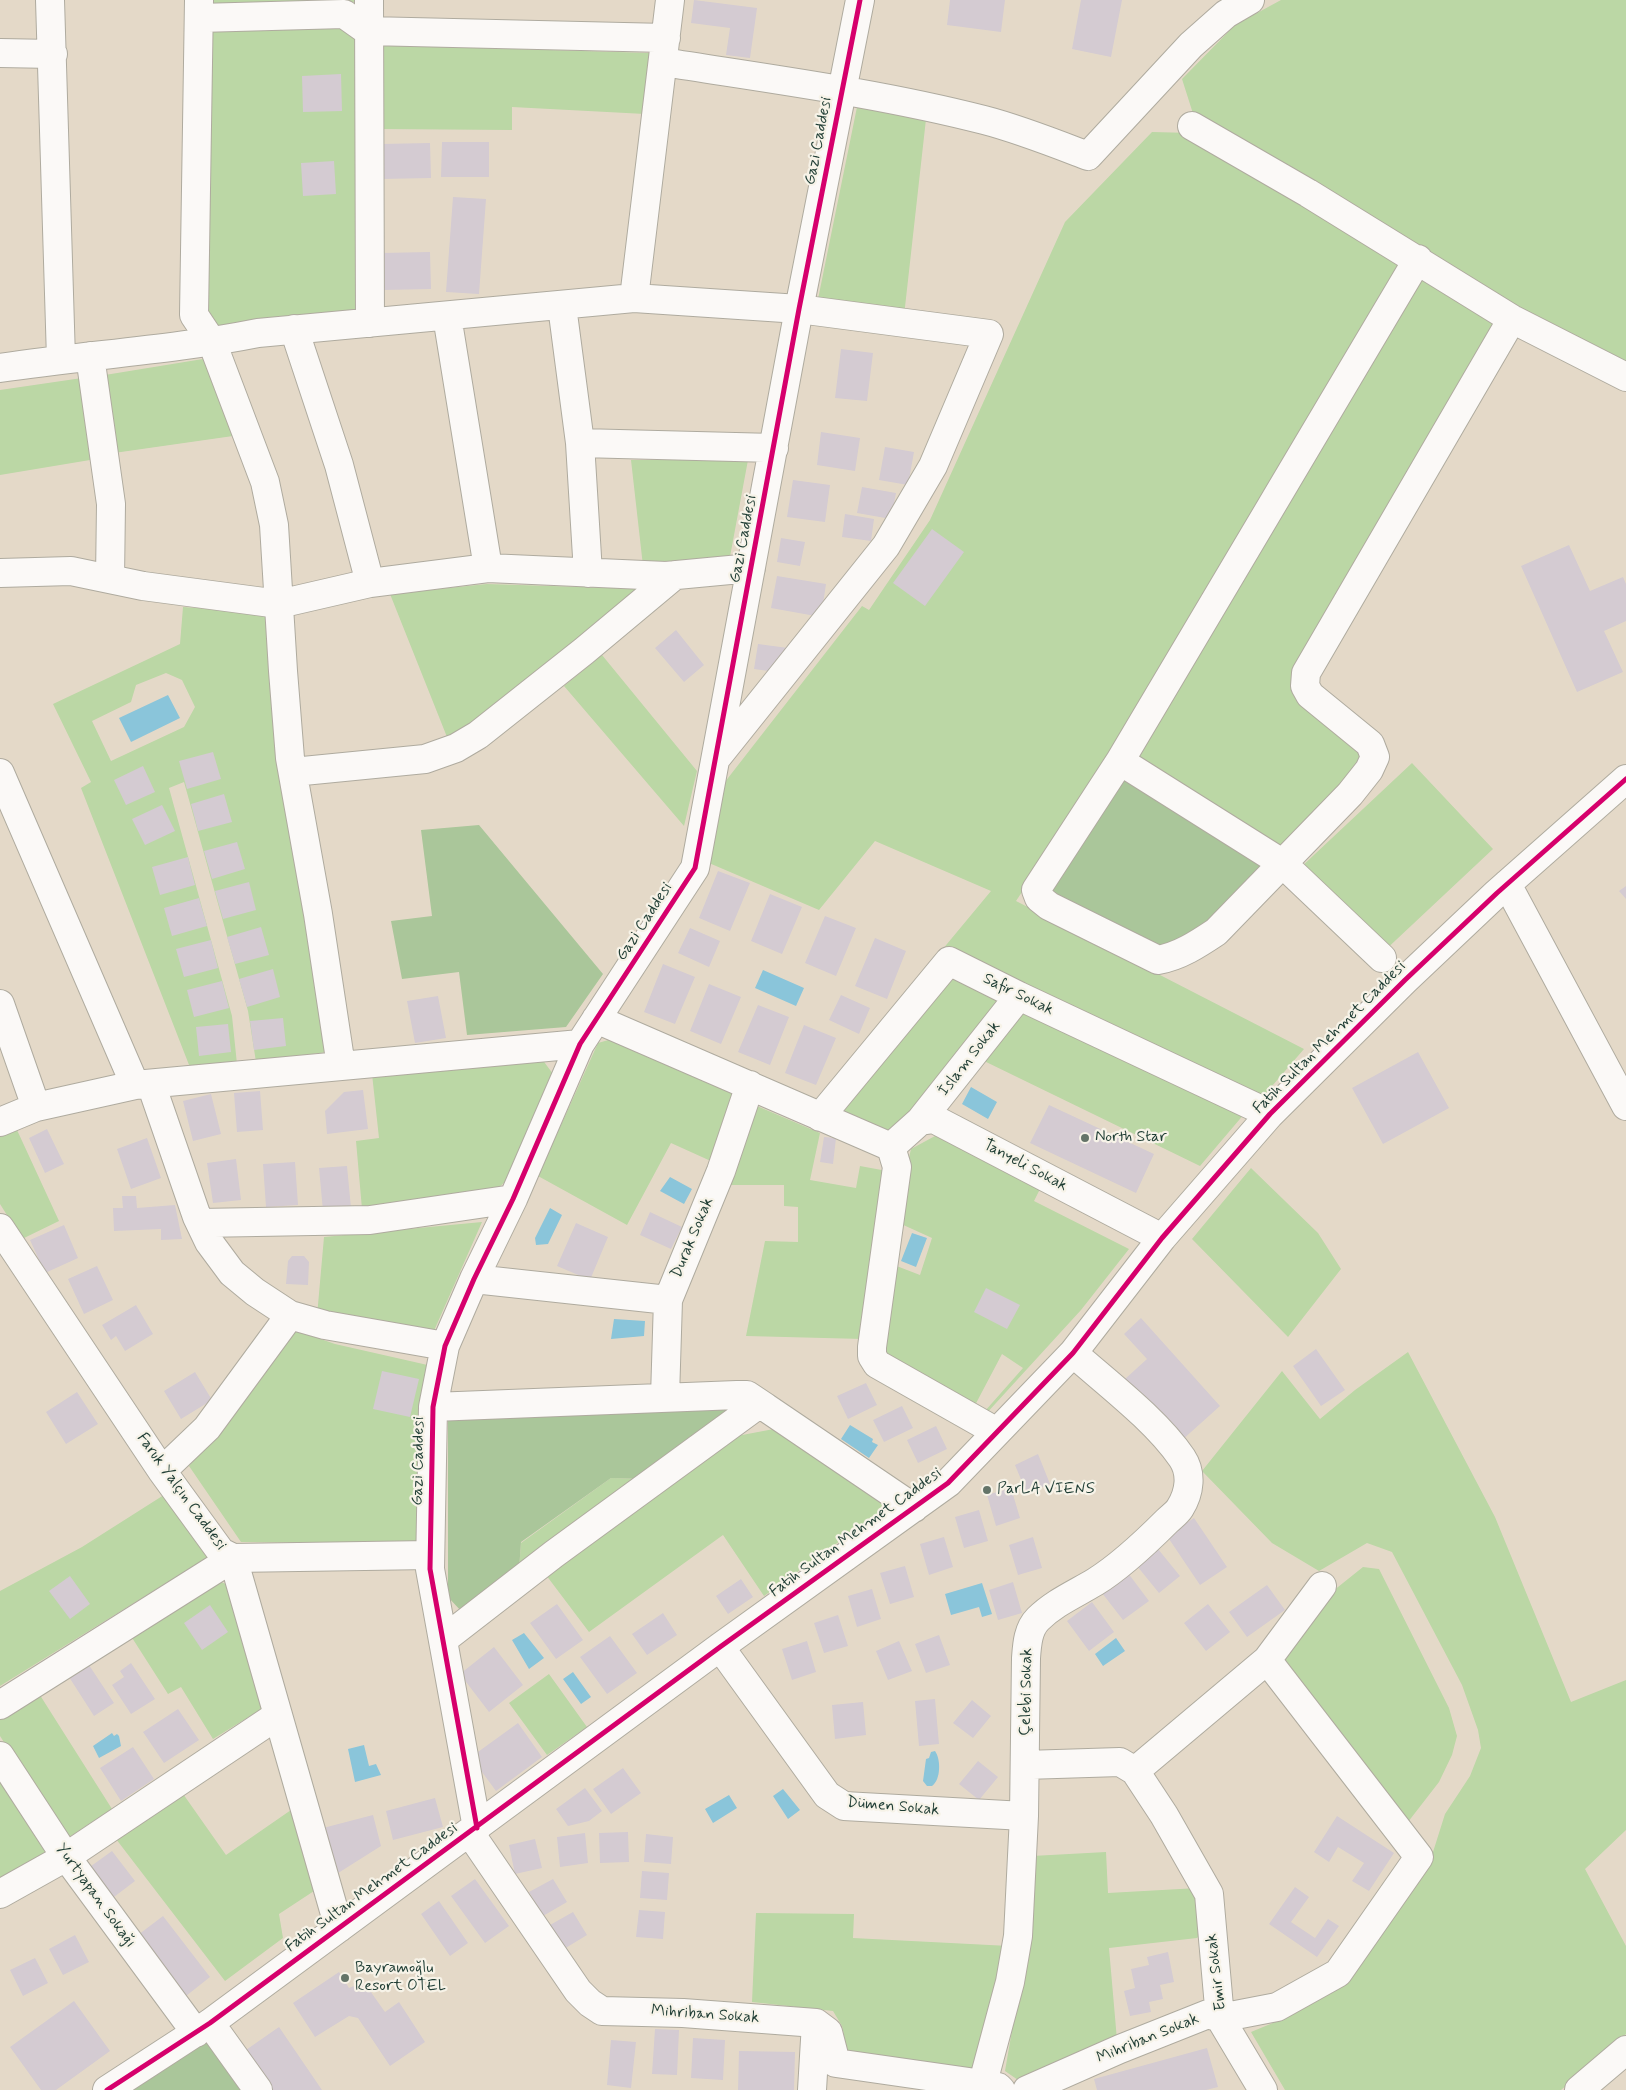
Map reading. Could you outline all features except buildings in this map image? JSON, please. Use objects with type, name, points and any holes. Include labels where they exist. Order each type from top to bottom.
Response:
[{"type":"street","points":[[50,0],[61,359]]},
{"type":"street","points":[[369,0],[370,323]]},
{"type":"street","points":[[634,298],[670,0]]},
{"type":"street","name":"Gazi Caddesi","points":[[474,1830],[430,1568],[433,1407],[445,1346],[513,1199],[580,1044],[695,868],[799,309],[860,0]]},
{"type":"street","points":[[341,1066],[318,914],[293,772],[283,671],[274,525],[265,482],[212,342],[194,315],[199,9],[344,14],[368,31],[664,50],[841,91],[985,121],[1088,156],[1191,45],[1226,14],[1250,0]]},
{"type":"street","points":[[0,54],[53,54]]},
{"type":"street","points":[[1192,126],[1308,192],[1512,319],[1626,377]]},
{"type":"street","points":[[1418,260],[1120,761],[1036,890],[1039,898],[1049,906],[1158,960],[1171,958],[1190,949],[1216,932],[1350,794],[1369,770],[1375,757],[1370,744],[1310,695],[1305,686],[1306,673],[1512,319]]},
{"type":"street","points":[[0,368],[61,359],[212,342],[258,333],[294,329],[634,298],[799,309],[990,334],[933,466],[886,546],[716,759]]},
{"type":"street","points":[[562,306],[580,443],[588,572]]},
{"type":"street","points":[[447,316],[488,568]]},
{"type":"street","points":[[294,329],[339,465],[370,583]]},
{"type":"street","points":[[90,356],[111,504],[110,579]]},
{"type":"street","points":[[580,443],[774,448]]},
{"type":"street","points":[[0,574],[72,572],[143,586],[279,604],[370,583],[488,568],[675,575],[751,568]]},
{"type":"street","points":[[293,772],[425,759],[456,748],[478,735],[675,575]]},
{"type":"street","points":[[1120,761],[1282,863],[1382,958]]},
{"type":"street","points":[[0,773],[143,1084],[200,1223],[209,1242],[232,1273],[255,1292],[290,1315],[325,1325],[445,1346]]},
{"type":"street","name":"Fatih Sultan Mehmet Caddesi","points":[[107,2090],[203,2028],[474,1830],[720,1646],[948,1483],[1073,1352],[1162,1238],[1270,1114],[1405,980],[1507,884],[1626,779]]},
{"type":"street","points":[[1507,884],[1626,1106]]},
{"type":"street","name":"Safir Sokak","points":[[820,1117],[950,961],[1019,996],[1270,1114]]},
{"type":"street","name":"İslam Sokak","points":[[920,1121],[1019,996]]},
{"type":"street","points":[[0,1004],[36,1107]]},
{"type":"street","points":[[596,1019],[891,1147]]},
{"type":"street","points":[[0,1122],[36,1107],[143,1084],[580,1044]]},
{"type":"street","name":"Durak Sokak","points":[[665,1397],[668,1300],[721,1170],[750,1085]]},
{"type":"street","name":"Tanyeli Sokak","points":[[920,1121],[934,1119],[1162,1238]]},
{"type":"street","points":[[891,1147],[920,1121]]},
{"type":"street","points":[[891,1147],[897,1167],[872,1356],[877,1364],[997,1432]]},
{"type":"street","points":[[200,1223],[370,1220],[513,1199]]},
{"type":"street","name":"Faruk Yalçın Caddesi","points":[[0,1228],[162,1470],[221,1552],[233,1558],[339,1928]]},
{"type":"street","points":[[474,1280],[668,1300]]},
{"type":"street","points":[[162,1470],[207,1428],[290,1315]]},
{"type":"street","name":"Çelebi Sokak","points":[[988,2088],[1018,1936],[1024,1816],[1028,1635],[1036,1620],[1057,1604],[1103,1576],[1132,1554],[1157,1531],[1180,1508],[1187,1491],[1190,1475],[1182,1458],[1152,1423],[1073,1352]]},
{"type":"street","points":[[433,1407],[747,1395],[914,1508]]},
{"type":"street","points":[[443,1640],[554,1554],[755,1407],[765,1407]]},
{"type":"street","points":[[0,1705],[233,1558],[430,1555]]},
{"type":"street","points":[[1025,1765],[1120,1762],[1135,1771],[1267,1660],[1322,1586]]},
{"type":"street","name":"Dümen Sokak","points":[[720,1646],[827,1795],[844,1806],[1024,1816]]},
{"type":"street","name":"Emir Sokak","points":[[1135,1771],[1164,1815],[1209,1894],[1220,2018],[1277,2007],[1338,1973],[1419,1857],[1267,1660]]},
{"type":"street","points":[[0,1894],[66,1858],[278,1715]]},
{"type":"street","name":"Yurtyapan Sokağı","points":[[0,1756],[66,1858],[203,2028],[258,2090]]},
{"type":"street","name":"Mihriban Sokak","points":[[474,1830],[578,1991],[590,2003],[602,2010],[683,2013],[816,2023]]},
{"type":"street","name":"Mihriban Sokak","points":[[1043,2087],[1208,2014],[1220,2018],[1263,2090]]},
{"type":"street","points":[[816,2023],[828,2032],[836,2063],[988,2088]]},
{"type":"street","points":[[812,2090],[816,2023]]},
{"type":"street","points":[[1579,2090],[1626,2050]]},
{"type":"green space","points":[[210,0],[358,0],[358,2],[210,4]]},
{"type":"green space","points":[[1281,0],[1626,0],[1626,367],[1619,366],[1196,123],[1182,79],[1235,25]]},
{"type":"green space","points":[[338,22],[359,37],[358,313],[216,327],[203,305],[204,38],[218,23]]},
{"type":"green space","points":[[378,45],[651,53],[645,114],[512,107],[512,130],[377,129]]},
{"type":"green space","points":[[857,107],[926,119],[904,316],[817,304]]},
{"type":"green space","points":[[1152,132],[1192,133],[1398,257],[1405,272],[1111,758],[1016,901],[1304,1049],[1260,1100],[942,950],[991,891],[875,841],[819,910],[709,863],[721,787],[862,606],[869,610],[930,520],[1065,222]]},
{"type":"green space","points":[[1426,274],[1501,328],[1299,669],[1370,759],[1280,855],[1131,760],[1412,280]]},
{"type":"green space","points":[[209,358],[233,436],[114,453],[105,375]]},
{"type":"green space","points":[[82,378],[90,460],[0,475],[0,390]]},
{"type":"green space","points":[[631,460],[748,460],[729,562],[643,566]]},
{"type":"green space","points":[[487,584],[647,589],[471,727],[447,737],[390,594]]},
{"type":"green space","points":[[183,607],[270,613],[327,1052],[256,1062],[248,1011],[184,782],[169,788],[232,1016],[237,1064],[191,1070],[81,788],[91,782],[53,704],[180,644]],"holes":[[[166,673],[182,680],[195,707],[184,727],[111,761],[92,721],[131,702],[136,685]]]},
{"type":"green space","points":[[602,655],[697,771],[684,826],[564,686]]},
{"type":"green space","points":[[1412,763],[1493,849],[1380,955],[1299,869]]},
{"type":"green space","points":[[1119,770],[1267,860],[1216,925],[1156,954],[1042,892]]},
{"type":"green space","points":[[479,825],[603,974],[566,1027],[467,1035],[459,972],[402,979],[391,921],[432,916],[421,830]]},
{"type":"green space","points":[[951,974],[1007,1002],[890,1140],[833,1114]]},
{"type":"green space","points":[[1025,1007],[1245,1113],[1200,1166],[982,1060]]},
{"type":"green space","points":[[612,1039],[739,1097],[713,1162],[671,1143],[627,1225],[538,1176],[598,1043]]},
{"type":"green space","points":[[539,1055],[553,1074],[508,1179],[494,1192],[362,1209],[356,1141],[379,1138],[372,1074]]},
{"type":"green space","points":[[757,1106],[820,1133],[810,1180],[856,1188],[860,1166],[887,1171],[863,1339],[746,1336],[765,1241],[798,1242],[798,1207],[784,1206],[784,1185],[724,1185]]},
{"type":"green space","points":[[17,1130],[59,1221],[22,1239],[0,1204],[0,1137]]},
{"type":"green space","points":[[935,1136],[1040,1189],[1034,1201],[1129,1249],[1081,1310],[985,1415],[985,1411],[1023,1368],[1002,1354],[973,1409],[880,1361],[895,1218],[911,1149]],"holes":[[[899,1223],[932,1238],[920,1275],[894,1265]]]},
{"type":"green space","points":[[1251,1168],[1318,1233],[1341,1269],[1288,1337],[1192,1239]]},
{"type":"green space","points":[[482,1222],[433,1333],[317,1316],[324,1237]]},
{"type":"green space","points":[[289,1328],[335,1344],[432,1366],[420,1544],[241,1542],[189,1466]]},
{"type":"green space","points":[[1408,1352],[1495,1517],[1571,1702],[1626,1680],[1626,1830],[1585,1869],[1626,1946],[1626,2034],[1561,2090],[1285,2090],[1251,2032],[1280,2020],[1348,1978],[1427,1871],[1445,1814],[1470,1776],[1481,1748],[1478,1730],[1462,1685],[1392,1552],[1367,1543],[1319,1571],[1272,1543],[1202,1471],[1282,1371],[1320,1419],[1355,1390]]},
{"type":"green space","points":[[731,1408],[647,1479],[611,1478],[521,1542],[519,1570],[462,1612],[448,1597],[448,1419]]},
{"type":"green space","points":[[779,1428],[887,1502],[887,1507],[764,1596],[723,1535],[589,1632],[546,1575],[737,1436]]},
{"type":"green space","points":[[611,1478],[647,1479],[519,1570],[521,1543]]},
{"type":"green space","points":[[167,1493],[208,1557],[0,1686],[0,1591],[82,1547]]},
{"type":"green space","points":[[1363,1567],[1379,1569],[1449,1708],[1457,1736],[1452,1755],[1439,1782],[1408,1822],[1280,1653],[1328,1595]]},
{"type":"green space","points":[[213,1579],[226,1584],[239,1609],[268,1705],[213,1739],[181,1687],[168,1694],[129,1633]]},
{"type":"green space","points":[[549,1674],[587,1727],[547,1755],[509,1703]]},
{"type":"green space","points":[[38,1692],[112,1809],[66,1839],[0,1736],[0,1716]]},
{"type":"green space","points":[[0,1770],[53,1855],[0,1884]]},
{"type":"green space","points":[[181,1791],[226,1855],[291,1810],[314,1891],[279,1914],[283,1938],[225,1981],[116,1839]]},
{"type":"green space","points":[[1106,1852],[1108,1893],[1198,1888],[1203,1932],[1197,1938],[1109,1948],[1117,2040],[1018,2080],[1005,2071],[1020,1984],[1032,1856]]},
{"type":"green space","points":[[756,1913],[854,1914],[853,1938],[1009,1946],[978,2069],[848,2054],[842,2026],[833,2011],[752,2002]]},
{"type":"green space","points":[[210,2036],[248,2090],[129,2090]]},
{"type":"water","points":[[168,695],[180,718],[131,742],[119,718]]},
{"type":"water","points":[[763,970],[804,988],[796,1006],[755,988]]},
{"type":"water","points":[[971,1087],[997,1102],[988,1119],[962,1104]]},
{"type":"water","points":[[670,1177],[692,1189],[684,1204],[660,1191]]},
{"type":"water","points":[[550,1208],[562,1215],[548,1244],[536,1245],[535,1238]]},
{"type":"water","points":[[912,1233],[927,1238],[916,1267],[901,1261]]},
{"type":"water","points":[[614,1319],[645,1321],[644,1336],[611,1339]]},
{"type":"water","points":[[850,1425],[873,1439],[872,1442],[878,1445],[869,1458],[841,1439]]},
{"type":"water","points":[[982,1583],[992,1614],[982,1617],[979,1607],[951,1615],[945,1594]]},
{"type":"water","points":[[524,1633],[544,1658],[529,1669],[512,1640]]},
{"type":"water","points":[[1116,1638],[1125,1651],[1103,1666],[1095,1654]]},
{"type":"water","points":[[573,1672],[591,1697],[581,1704],[563,1679]]},
{"type":"water","points":[[112,1733],[114,1736],[117,1734],[119,1736],[121,1746],[99,1758],[93,1746]]},
{"type":"water","points":[[364,1745],[369,1766],[376,1764],[381,1775],[355,1782],[348,1749]]},
{"type":"water","points":[[935,1751],[939,1769],[937,1779],[932,1786],[927,1786],[923,1781],[926,1759],[929,1758],[931,1752]]},
{"type":"water","points":[[783,1789],[800,1810],[788,1819],[773,1796]]},
{"type":"water","points":[[729,1795],[737,1808],[713,1823],[705,1809]]},
{"type":"cycle path","points":[[477,1828],[430,1569],[433,1407],[445,1346],[474,1279],[513,1199],[580,1044],[695,868],[799,309],[860,0]]},
{"type":"cycle path","points":[[107,2090],[210,2023],[720,1647],[948,1483],[1073,1353],[1162,1238],[1270,1114],[1405,980],[1497,893],[1626,779]]},
{"type":"place","name":"North Star","points":[[1085,1138]]},
{"type":"place","name":"ParLA VIENS","points":[[987,1490]]},
{"type":"place","name":"Bayramoğlu Resort OTEL","points":[[345,1978]]}]
